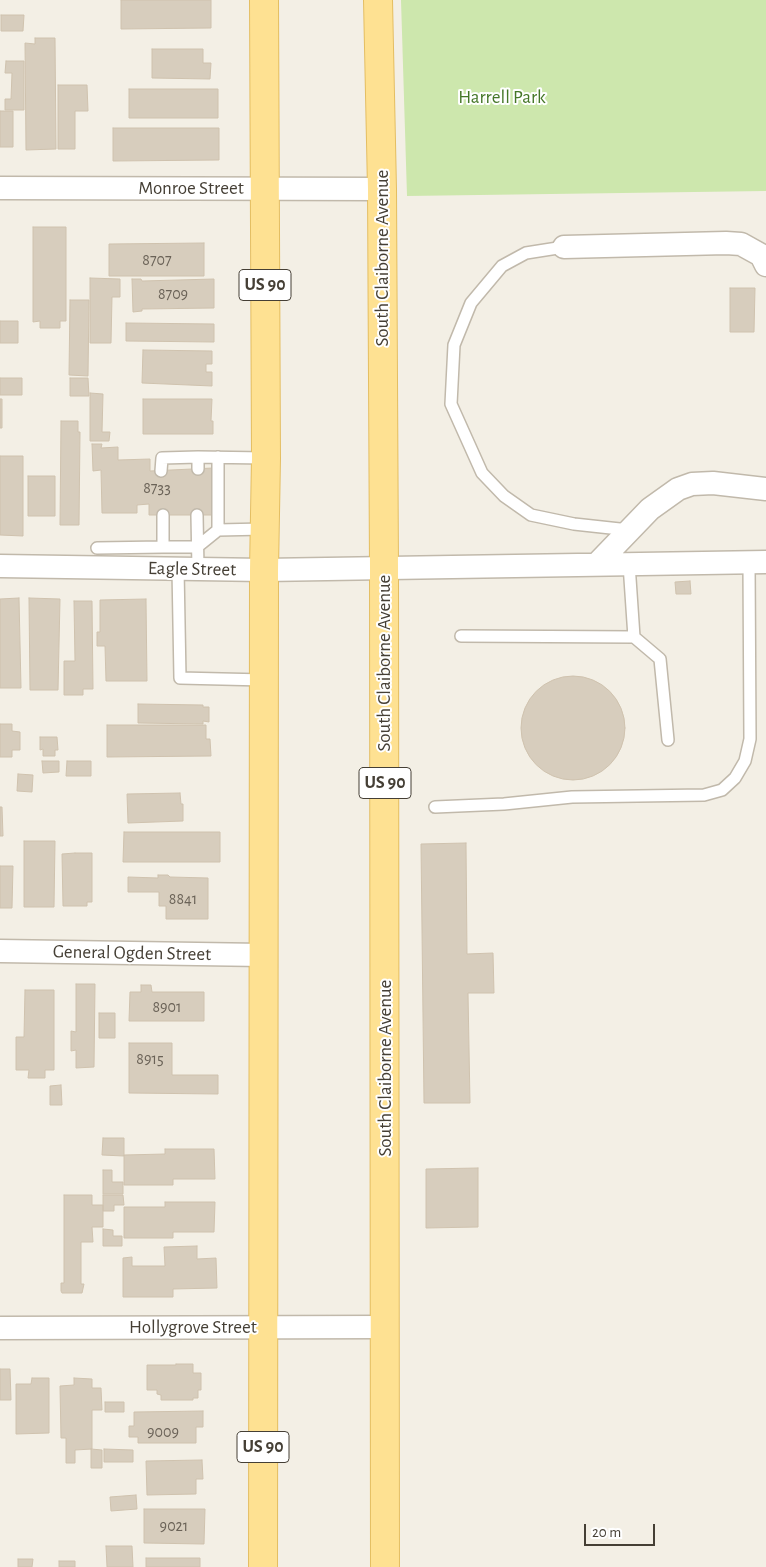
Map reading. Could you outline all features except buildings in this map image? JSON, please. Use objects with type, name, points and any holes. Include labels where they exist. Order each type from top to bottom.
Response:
[{"type":"main road","name":"US 90","points":[[263,1567],[264,529],[266,458],[264,0]]},
{"type":"main road","name":"South Claiborne Avenue","points":[[378,0],[382,189],[384,569],[385,1567]]},
{"type":"street","name":"Monroe Street","points":[[0,188],[382,189]]},
{"type":"street","points":[[564,247],[741,244],[761,256],[766,265]]},
{"type":"street","points":[[597,564],[650,509],[678,489],[692,484],[713,483],[766,489]]},
{"type":"street","name":"Eagle Street","points":[[0,566],[120,558],[191,562],[264,570],[758,563]]},
{"type":"street","name":"General Ogden Street","points":[[0,952],[263,955]]},
{"type":"street","name":"Hollygrove Street","points":[[0,1328],[386,1327]]},
{"type":"lane","points":[[564,247],[526,253],[502,266],[471,303],[454,345],[451,404],[482,473],[504,496],[531,515],[574,524],[628,530]]},
{"type":"lane","points":[[198,457],[198,469]]},
{"type":"lane","points":[[191,562],[218,530],[218,457]]},
{"type":"lane","points":[[161,471],[162,458],[266,458]]},
{"type":"lane","points":[[163,515],[163,547]]},
{"type":"lane","points":[[197,515],[180,678],[264,680]]},
{"type":"lane","points":[[218,530],[264,529]]},
{"type":"lane","points":[[97,548],[120,558],[163,547],[191,562]]},
{"type":"lane","points":[[435,807],[504,804],[572,796],[704,795],[722,790],[734,778],[745,761],[750,739],[758,563]]},
{"type":"lane","points":[[629,564],[634,637]]},
{"type":"lane","points":[[461,636],[634,637],[660,660],[668,740]]},
{"type":"green space","name":"Harrell Park","points":[[401,0],[766,0],[766,191],[407,196]]}]
